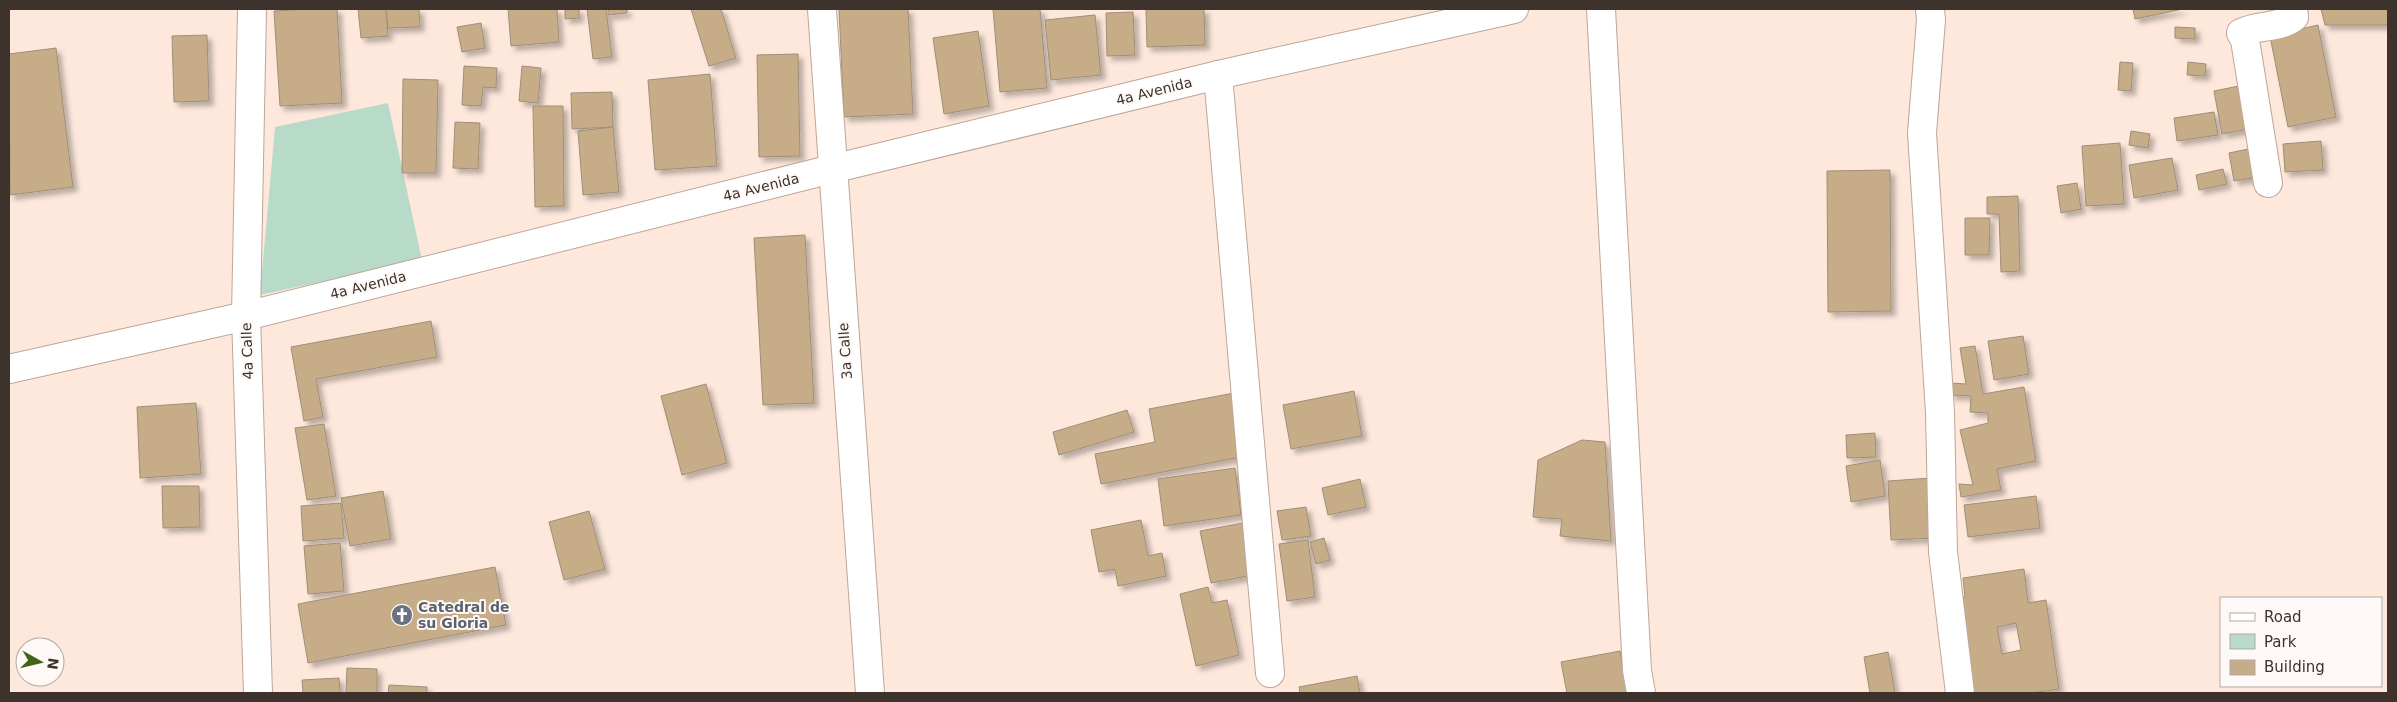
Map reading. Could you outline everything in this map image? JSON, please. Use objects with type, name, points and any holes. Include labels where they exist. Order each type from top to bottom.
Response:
[{"type":"street","name":"4a Calle","points":[[252,9],[246,316],[258,693]]},
{"type":"street","name":"3a Calle","points":[[822,9],[870,693]]},
{"type":"street","name":"4a Avenida","points":[[9,369],[246,316],[832,169],[1218,75],[1514,9]]},
{"type":"street","points":[[1601,9],[1636,660],[1640,693]]},
{"type":"street","points":[[1930,9],[1931,20],[1922,133],[1940,412],[1943,552],[1960,693]]},
{"type":"street","points":[[2268,183],[2245,40],[2241,33],[2250,28],[2286,23],[2294,17],[2293,9]]},
{"type":"street","points":[[1218,75],[1270,673]]},
{"type":"green space","points":[[388,103],[422,260],[260,295],[275,127]]},
{"type":"building","points":[[337,9],[342,103],[280,106],[274,11]]},
{"type":"building","points":[[358,9],[386,9],[388,36],[361,38]]},
{"type":"building","points":[[386,9],[419,9],[420,27],[388,28]]},
{"type":"building","points":[[508,9],[557,9],[559,42],[511,46]]},
{"type":"building","points":[[565,9],[579,9],[579,18],[565,19]]},
{"type":"building","points":[[587,9],[606,9],[612,57],[593,59]]},
{"type":"building","points":[[608,9],[627,9],[627,13],[608,15]]},
{"type":"building","points":[[691,9],[721,9],[736,58],[709,66]]},
{"type":"building","points":[[839,9],[908,9],[913,114],[844,117]]},
{"type":"building","points":[[993,9],[1040,9],[1047,88],[1000,92]]},
{"type":"building","points":[[1146,9],[1204,9],[1205,45],[1147,47]]},
{"type":"building","points":[[2133,9],[2183,9],[2135,19]]},
{"type":"building","points":[[2321,9],[2388,9],[2388,25],[2325,25]]},
{"type":"building","points":[[1133,12],[1135,55],[1107,56],[1106,13]]},
{"type":"building","points":[[1095,15],[1101,75],[1051,80],[1045,20]]},
{"type":"building","points":[[481,23],[485,48],[462,52],[457,27]]},
{"type":"building","points":[[2318,25],[2336,117],[2288,127],[2270,36]]},
{"type":"building","points":[[2175,27],[2195,28],[2195,39],[2175,38]]},
{"type":"building","points":[[978,31],[989,106],[944,114],[933,38]]},
{"type":"building","points":[[207,35],[209,101],[174,102],[172,36]]},
{"type":"building","points":[[56,48],[73,187],[10,195],[9,54]]},
{"type":"building","points":[[798,54],[800,156],[759,157],[757,55]]},
{"type":"building","points":[[2120,62],[2133,63],[2131,91],[2118,90]]},
{"type":"building","points":[[2188,62],[2206,64],[2205,76],[2187,75]]},
{"type":"building","points":[[464,66],[497,68],[496,88],[483,87],[481,106],[462,105]]},
{"type":"building","points":[[522,66],[541,68],[538,103],[519,101]]},
{"type":"building","points":[[710,74],[717,166],[655,170],[648,80]]},
{"type":"building","points":[[403,79],[438,80],[436,173],[402,173]]},
{"type":"building","points":[[2249,84],[2258,127],[2222,134],[2214,91]]},
{"type":"building","points":[[612,92],[613,127],[572,129],[571,93]]},
{"type":"building","points":[[533,106],[563,106],[564,206],[535,207]]},
{"type":"building","points":[[2214,112],[2218,135],[2177,141],[2174,118]]},
{"type":"building","points":[[455,122],[480,123],[478,169],[453,168]]},
{"type":"building","points":[[613,127],[619,192],[583,195],[578,131]]},
{"type":"building","points":[[2131,131],[2150,134],[2148,148],[2129,145]]},
{"type":"building","points":[[2321,141],[2323,170],[2285,172],[2283,144]]},
{"type":"building","points":[[2120,143],[2124,204],[2086,206],[2082,146]]},
{"type":"building","points":[[2253,148],[2258,177],[2234,181],[2229,153]]},
{"type":"building","points":[[2172,158],[2178,190],[2134,198],[2129,165]]},
{"type":"building","points":[[2223,169],[2227,184],[2199,190],[2196,175]]},
{"type":"building","points":[[1890,170],[1891,311],[1828,312],[1827,171]]},
{"type":"building","points":[[2077,183],[2081,209],[2061,213],[2057,186]]},
{"type":"building","points":[[2018,196],[2020,271],[2001,272],[1999,214],[1987,214],[1987,197]]},
{"type":"building","points":[[1965,218],[1990,218],[1989,255],[1965,255]]},
{"type":"building","points":[[805,235],[814,403],[763,405],[754,238]]},
{"type":"building","points":[[431,321],[437,357],[316,379],[323,417],[304,421],[291,347]]},
{"type":"building","points":[[2023,336],[2029,374],[1994,380],[1988,341]]},
{"type":"building","points":[[1975,346],[1983,394],[2024,387],[2036,461],[1997,469],[2001,490],[1961,497],[1959,484],[1973,485],[1960,430],[1988,423],[1988,413],[1970,412],[1971,396],[1950,395],[1951,383],[1966,384],[1960,348]]},
{"type":"building","points":[[706,384],[727,463],[682,475],[661,396]]},
{"type":"building","points":[[1354,391],[1362,436],[1291,449],[1283,405]]},
{"type":"building","points":[[1234,393],[1246,456],[1101,484],[1095,454],[1155,442],[1149,409]]},
{"type":"building","points":[[196,403],[201,474],[140,478],[137,407]]},
{"type":"building","points":[[1127,410],[1134,432],[1059,455],[1053,432]]},
{"type":"building","points":[[324,424],[336,496],[307,500],[295,428]]},
{"type":"building","points":[[1875,433],[1876,457],[1847,458],[1846,435]]},
{"type":"building","points":[[1582,440],[1605,442],[1611,541],[1560,536],[1562,519],[1533,517],[1538,460]]},
{"type":"building","points":[[1880,460],[1885,496],[1851,502],[1846,466]]},
{"type":"building","points":[[1235,468],[1241,515],[1164,526],[1158,479]]},
{"type":"building","points":[[1931,478],[1934,538],[1891,540],[1888,481]]},
{"type":"building","points":[[1360,479],[1366,507],[1328,515],[1322,488]]},
{"type":"building","points":[[162,486],[199,486],[200,527],[163,528]]},
{"type":"building","points":[[383,491],[391,539],[350,546],[341,498]]},
{"type":"building","points":[[2036,496],[2040,528],[1968,537],[1964,505]]},
{"type":"building","points":[[341,503],[344,538],[303,541],[301,506]]},
{"type":"building","points":[[1306,507],[1311,536],[1282,540],[1277,511]]},
{"type":"building","points":[[589,511],[605,569],[564,580],[549,522]]},
{"type":"building","points":[[1141,520],[1148,556],[1162,553],[1166,576],[1118,586],[1115,569],[1099,572],[1091,530]]},
{"type":"building","points":[[1243,523],[1253,575],[1211,583],[1200,531]]},
{"type":"building","points":[[1324,538],[1330,560],[1316,564],[1310,542]]},
{"type":"building","points":[[1308,540],[1315,597],[1287,601],[1279,544]]},
{"type":"building","points":[[340,543],[344,591],[308,594],[304,546]]},
{"type":"building","name":"Catedral de su Gloria","points":[[495,567],[506,625],[308,663],[298,604]]},
{"type":"building","points":[[2024,569],[2028,603],[2046,600],[2059,689],[2031,693],[1972,693],[1957,597],[1965,597],[1963,578]],"holes":[[[2016,623],[2021,650],[2002,654],[1997,627]]]},
{"type":"building","points":[[1208,587],[1212,603],[1227,600],[1239,655],[1196,666],[1180,594]]},
{"type":"building","points":[[1620,651],[1628,693],[1567,693],[1561,662]]},
{"type":"building","points":[[1888,652],[1895,693],[1870,693],[1864,657]]},
{"type":"building","points":[[347,668],[377,669],[377,693],[346,693]]},
{"type":"building","points":[[1357,676],[1360,693],[1300,693],[1299,687]]},
{"type":"building","points":[[339,678],[340,693],[303,693],[302,680]]},
{"type":"building","points":[[389,685],[427,687],[427,693],[388,693]]},
{"type":"place","name":"Catedral de su Gloria","points":[[402,615]]}]
